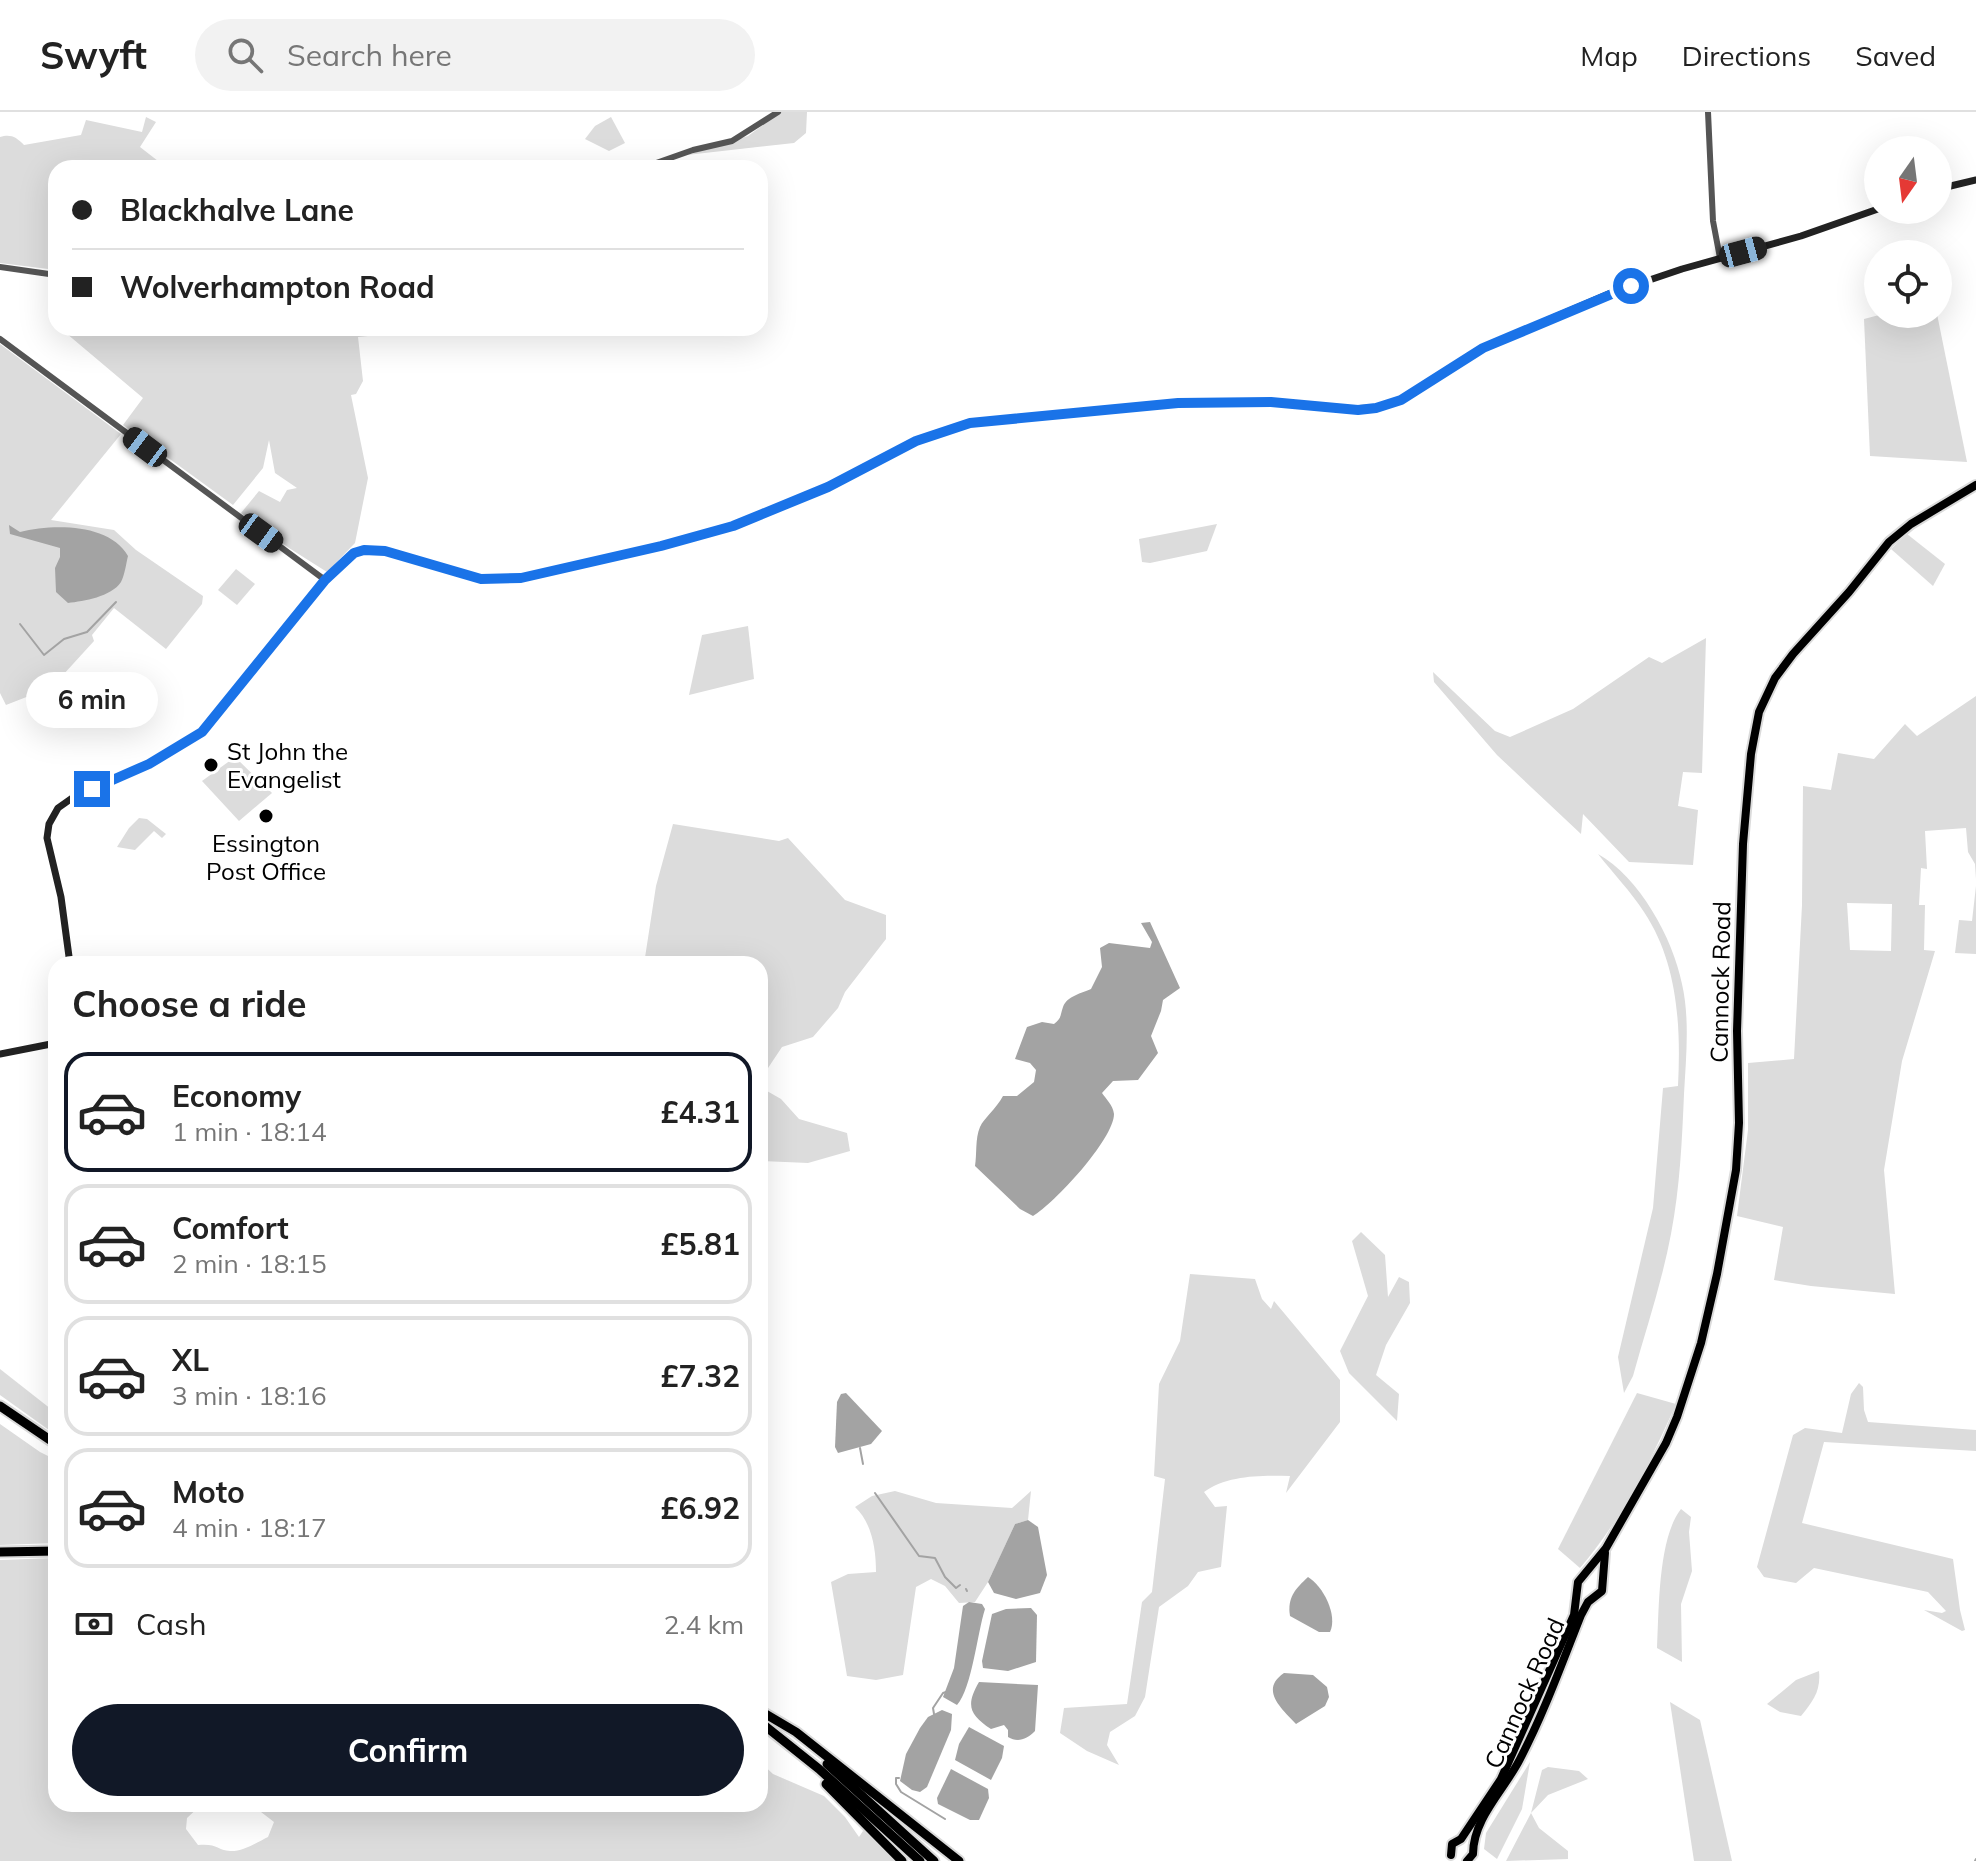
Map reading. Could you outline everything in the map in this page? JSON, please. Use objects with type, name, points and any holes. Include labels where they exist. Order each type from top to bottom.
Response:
[{"type":"highway","name":"Cannock Road","points":[[1587,1574],[1606,1548],[1660,1455],[1677,1417],[1709,1312],[1730,1209],[1739,1123],[1737,1031],[1743,844],[1751,754],[1759,712],[1775,678],[1793,654],[1889,542],[1911,524],[1976,485]]},
{"type":"highway","points":[[0,1406],[48,1439]]},
{"type":"highway","name":"Cannock Road","points":[[1602,1583],[1606,1548]]},
{"type":"highway","points":[[0,1552],[48,1551]]},
{"type":"highway","points":[[1587,1574],[1596,1575],[1602,1583],[1601,1593],[1592,1599],[1584,1598],[1579,1592],[1578,1582],[1587,1574]]},
{"type":"highway","name":"Cannock Road","points":[[1451,1859],[1452,1844],[1461,1839],[1501,1779],[1516,1748],[1574,1615],[1579,1592]]},
{"type":"highway","name":"Cannock Road","points":[[1467,1861],[1472,1856],[1486,1813],[1518,1763],[1543,1712],[1581,1615],[1592,1599]]},
{"type":"highway","points":[[768,1720],[796,1732],[959,1861]]},
{"type":"highway","points":[[768,1722],[828,1765],[934,1861]]},
{"type":"highway","points":[[768,1723],[920,1861]]},
{"type":"highway","points":[[768,1724],[902,1861]]},
{"type":"highway","points":[[1461,1839],[1469,1841],[1473,1847]]},
{"type":"main road","points":[[1952,186],[1976,180]]},
{"type":"main road","points":[[69,956],[47,831],[58,808],[69,800],[149,764],[202,732],[325,580],[349,555],[376,549],[470,577],[493,580],[521,578],[671,544],[733,526],[828,487],[916,441],[970,423],[1165,403],[1271,402],[1358,410],[1376,408],[1401,400],[1483,348],[1631,286],[1801,236],[1864,214]]},
{"type":"main road","points":[[0,1054],[48,1045]]},
{"type":"street","points":[[665,160],[732,141],[778,112]]},
{"type":"street","points":[[1708,112],[1713,221],[1720,258]]},
{"type":"street","points":[[0,267],[48,274]]},
{"type":"street","points":[[0,339],[325,580]]},
{"type":"shaded area","points":[[781,112],[807,112],[806,133],[794,143],[687,155],[748,136]]},
{"type":"shaded area","points":[[146,117],[156,122],[140,147],[157,160],[48,160],[48,269],[0,263],[0,137],[13,137],[24,145],[81,135],[86,120],[142,132]]},
{"type":"shaded area","points":[[611,117],[625,143],[609,151],[585,139],[595,126]]},
{"type":"shaded area","points":[[1864,328],[1940,328],[1967,462],[1870,456]]},
{"type":"shaded area","points":[[69,336],[368,336],[358,337],[363,381],[356,394],[351,395],[368,478],[355,543],[327,572],[289,548],[241,513],[259,491],[280,502],[287,490],[297,488],[275,473],[269,440],[263,468],[233,505],[123,425],[143,398]]},
{"type":"shaded area","points":[[0,344],[121,434],[51,520],[114,530],[136,550],[203,596],[202,604],[166,649],[114,608],[92,635],[94,641],[52,687],[6,705],[0,693]]},
{"type":"shaded area","points":[[1217,524],[1207,551],[1142,562],[1139,539]]},
{"type":"shaded area","points":[[9,525],[20,532],[64,527],[108,537],[128,556],[121,582],[104,595],[68,603],[56,592],[55,568],[60,548],[10,534]]},
{"type":"shaded area","points":[[1907,534],[1945,564],[1933,586],[1891,549]]},
{"type":"shaded area","points":[[236,569],[255,584],[237,605],[218,590]]},
{"type":"shaded area","points":[[748,626],[754,679],[689,695],[702,635]]},
{"type":"shaded area","points":[[1706,638],[1702,773],[1683,772],[1678,806],[1698,810],[1693,865],[1629,862],[1583,814],[1581,834],[1497,755],[1434,682],[1433,672],[1495,731],[1510,737],[1573,709],[1649,657],[1662,663]]},
{"type":"shaded area","points":[[1976,696],[1976,879],[1975,864],[1968,852],[1966,828],[1925,831],[1927,869],[1921,868],[1919,905],[1925,905],[1924,950],[1935,951],[1902,1061],[1884,1170],[1895,1294],[1774,1280],[1783,1227],[1737,1216],[1748,1130],[1748,1063],[1794,1059],[1802,905],[1803,786],[1831,790],[1838,753],[1874,759],[1905,724],[1917,736]],"holes":[[[1847,903],[1892,904],[1891,951],[1850,950]]]},
{"type":"shaded area","points":[[235,757],[272,793],[239,821],[202,781]]},
{"type":"shaded area","points":[[139,818],[147,819],[166,834],[162,838],[154,831],[135,850],[117,847],[129,828]]},
{"type":"shaded area","points":[[673,824],[779,841],[788,838],[845,900],[886,915],[886,939],[845,992],[838,1008],[813,1037],[782,1047],[768,1068],[768,956],[645,956],[656,886]]},
{"type":"shaded area","points":[[1598,854],[1613,864],[1640,893],[1662,929],[1677,966],[1687,1025],[1679,1181],[1674,1216],[1654,1305],[1633,1376],[1624,1393],[1618,1357],[1653,1208],[1663,1088],[1678,1086],[1678,1018],[1670,974],[1655,932],[1639,905]]},
{"type":"shaded area","points":[[1976,886],[1976,954],[1955,953],[1959,920],[1972,921]]},
{"type":"shaded area","points":[[1150,922],[1180,988],[1163,1000],[1151,1036],[1158,1053],[1138,1080],[1113,1081],[1102,1093],[1114,1114],[1104,1139],[1068,1185],[1033,1216],[1020,1209],[975,1166],[980,1127],[1003,1096],[1017,1096],[1034,1082],[1036,1070],[1030,1063],[1015,1059],[1027,1027],[1042,1022],[1054,1024],[1068,1000],[1091,989],[1102,967],[1100,948],[1109,943],[1150,948],[1152,942],[1141,923]]},
{"type":"shaded area","points":[[768,1092],[781,1099],[799,1119],[847,1133],[850,1151],[808,1163],[768,1161]]},
{"type":"shaded area","points":[[1361,1232],[1385,1255],[1388,1297],[1399,1277],[1409,1282],[1410,1303],[1386,1345],[1376,1375],[1399,1394],[1397,1421],[1349,1373],[1340,1351],[1368,1296],[1352,1241]]},
{"type":"shaded area","points":[[1190,1274],[1255,1279],[1262,1299],[1271,1309],[1274,1301],[1340,1380],[1340,1422],[1286,1493],[1290,1476],[1234,1479],[1204,1492],[1215,1507],[1227,1506],[1221,1567],[1198,1572],[1188,1586],[1159,1607],[1145,1697],[1135,1716],[1110,1732],[1107,1745],[1119,1765],[1087,1751],[1060,1733],[1064,1708],[1127,1704],[1142,1602],[1152,1592],[1165,1479],[1154,1476],[1159,1384],[1180,1341]]},
{"type":"shaded area","points":[[0,1369],[48,1407],[48,1429],[0,1395]]},
{"type":"shaded area","points":[[1859,1383],[1863,1387],[1868,1422],[1976,1430],[1976,1451],[1824,1442],[1802,1523],[1953,1559],[1965,1630],[1924,1610],[1946,1611],[1928,1592],[1814,1568],[1796,1583],[1764,1577],[1757,1567],[1793,1435],[1805,1428],[1842,1433],[1851,1394]]},
{"type":"shaded area","points":[[846,1393],[882,1431],[871,1444],[838,1453],[835,1447],[837,1402],[841,1394]]},
{"type":"shaded area","points":[[1637,1393],[1676,1404],[1634,1489],[1609,1530],[1580,1568],[1558,1549]]},
{"type":"shaded area","points":[[0,1424],[48,1456],[48,1543],[0,1545]]},
{"type":"shaded area","points":[[895,1491],[936,1503],[1012,1508],[1031,1491],[1028,1520],[1015,1524],[988,1582],[975,1602],[959,1603],[945,1586],[931,1579],[916,1587],[903,1675],[876,1680],[847,1676],[831,1582],[848,1574],[876,1572],[872,1537],[855,1507],[872,1496]]},
{"type":"shaded area","points":[[1681,1509],[1691,1517],[1692,1571],[1681,1604],[1682,1662],[1657,1648],[1664,1556],[1673,1522]]},
{"type":"shaded area","points":[[1028,1520],[1038,1527],[1047,1575],[1040,1593],[1016,1599],[994,1593],[988,1582],[1015,1524]]},
{"type":"shaded area","points":[[48,1558],[48,1812],[193,1812],[187,1818],[186,1829],[198,1845],[235,1851],[268,1837],[274,1822],[261,1812],[768,1812],[768,1769],[824,1796],[859,1837],[863,1831],[869,1833],[896,1861],[0,1861],[0,1560]]},
{"type":"shaded area","points":[[1308,1577],[1328,1602],[1332,1618],[1330,1632],[1319,1632],[1290,1616],[1293,1594]]},
{"type":"shaded area","points":[[969,1602],[982,1604],[985,1609],[967,1686],[957,1705],[943,1697],[954,1668],[963,1606]]},
{"type":"shaded area","points":[[1031,1608],[1037,1615],[1036,1662],[1008,1671],[983,1668],[992,1614],[1006,1609]]},
{"type":"shaded area","points":[[1819,1671],[1815,1695],[1801,1716],[1780,1712],[1767,1704],[1796,1680]]},
{"type":"shaded area","points":[[1284,1673],[1313,1675],[1327,1687],[1329,1697],[1325,1706],[1296,1724],[1279,1706],[1273,1693],[1273,1686]]},
{"type":"shaded area","points":[[979,1682],[1038,1685],[1035,1731],[1026,1738],[1015,1740],[1008,1737],[1004,1725],[991,1729],[978,1719],[971,1704]]},
{"type":"shaded area","points":[[1670,1702],[1700,1720],[1732,1861],[1694,1861]]},
{"type":"shaded area","points":[[942,1710],[952,1714],[951,1730],[927,1787],[920,1792],[912,1790],[900,1781],[906,1754],[928,1717]]},
{"type":"shaded area","points":[[969,1727],[1004,1746],[1002,1758],[991,1780],[955,1760],[959,1744]]},
{"type":"shaded area","points":[[1530,1762],[1522,1809],[1497,1859],[1484,1849],[1486,1833]]},
{"type":"shaded area","points":[[1548,1767],[1579,1771],[1588,1779],[1548,1795],[1531,1813],[1542,1770]]},
{"type":"shaded area","points":[[951,1769],[988,1789],[989,1798],[979,1820],[970,1820],[938,1804],[937,1798]]},
{"type":"shaded area","points":[[1531,1813],[1539,1828],[1568,1851],[1568,1859],[1506,1861]]},
{"type":"waterway","points":[[20,624],[44,655],[64,639],[87,632],[116,602]]},
{"type":"waterway","points":[[860,1448],[863,1464]]},
{"type":"waterway","points":[[875,1493],[919,1556],[935,1558],[945,1577],[956,1588],[960,1585]]},
{"type":"waterway","points":[[934,1714],[933,1708],[946,1692]]},
{"type":"waterway","points":[[899,1778],[896,1778],[896,1784],[901,1792],[945,1819]]},
{"type":"place","name":"St John the Evangelist","points":[[211,765]]},
{"type":"place","name":"Essington Post Office","points":[[266,816]]},
{"type":"route","points":[[92,789],[149,764],[202,732],[325,580],[354,553],[376,549],[481,579],[521,578],[696,538],[733,526],[828,487],[916,441],[970,423],[1178,403],[1271,402],[1367,410],[1401,400],[1483,348],[1631,286]]}]
